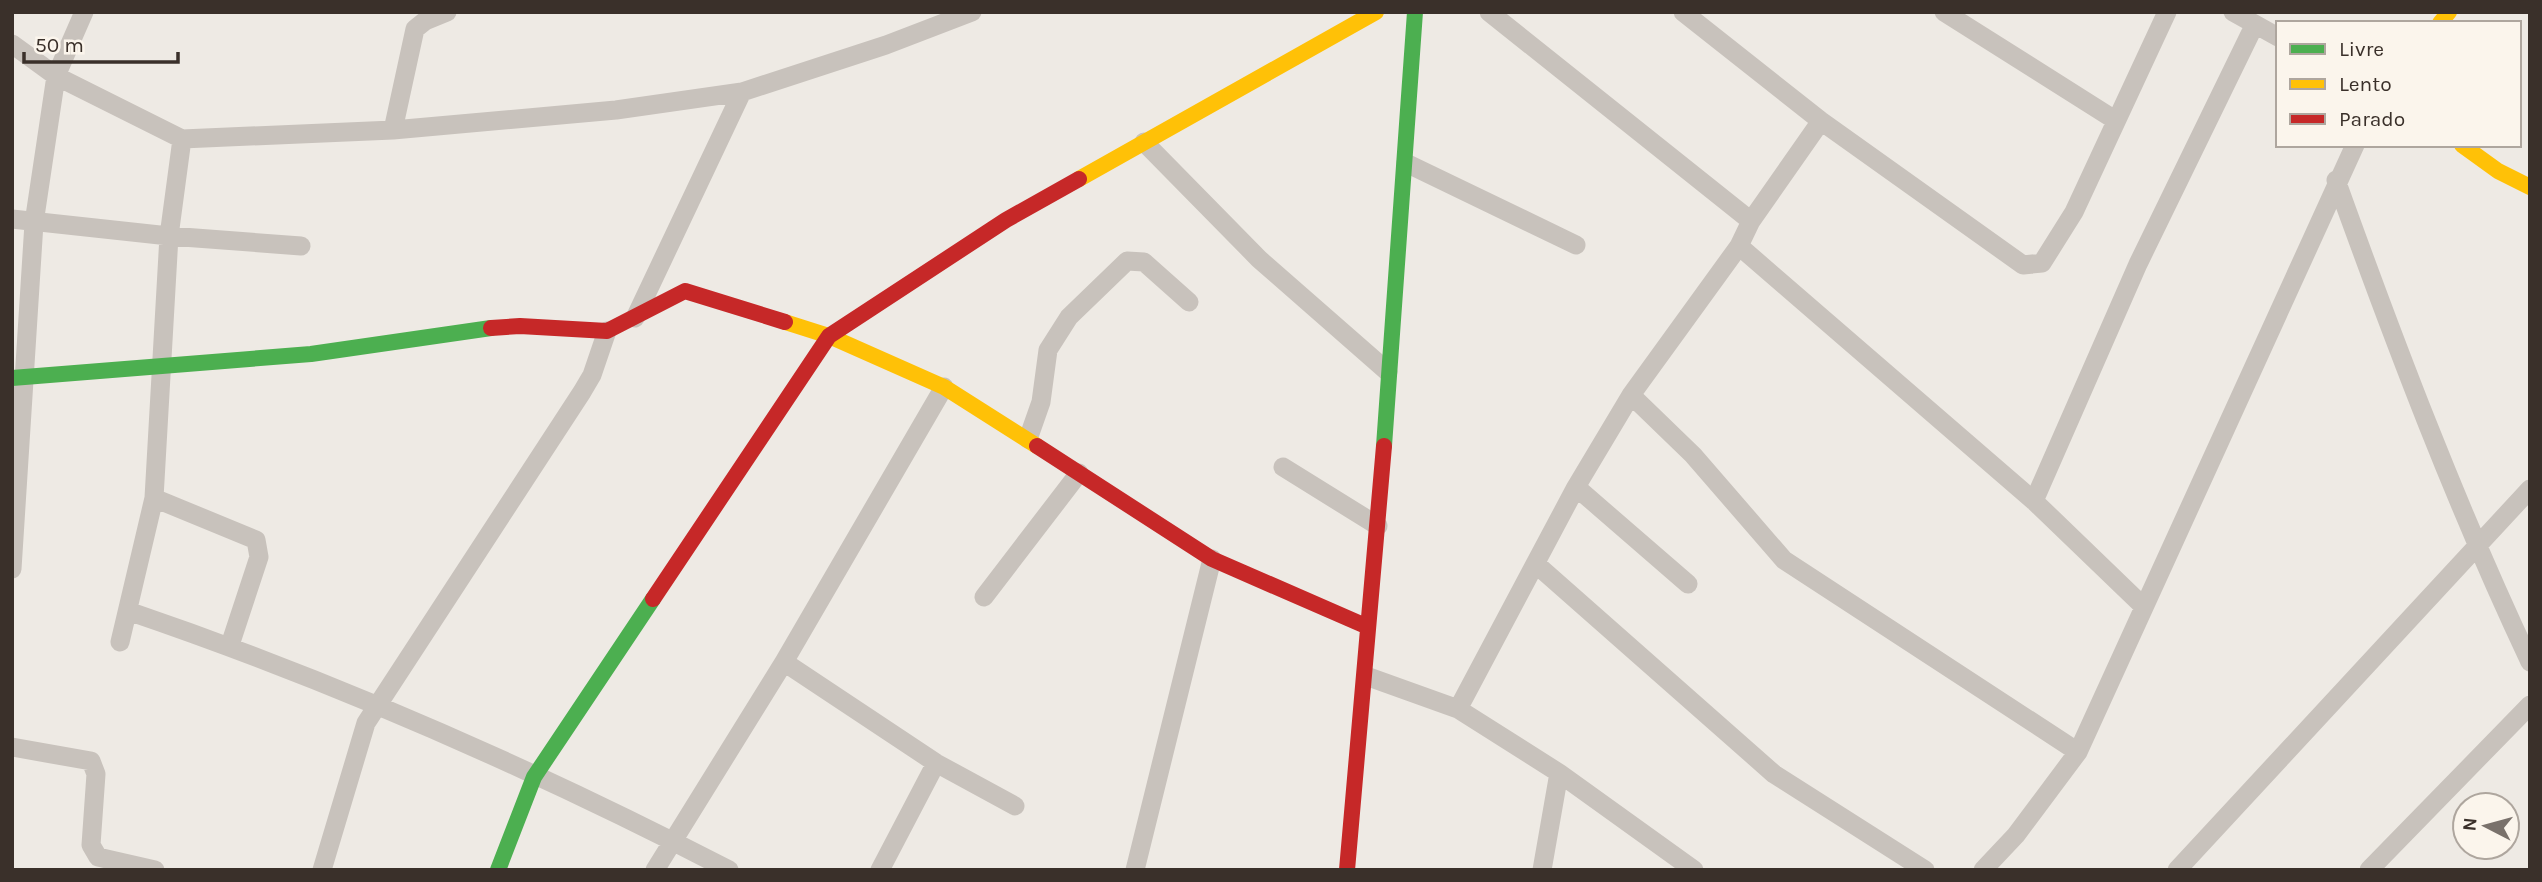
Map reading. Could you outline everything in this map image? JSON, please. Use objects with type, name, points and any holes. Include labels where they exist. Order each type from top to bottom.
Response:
[{"type":"street","points":[[12,569],[18,377],[34,223],[56,76],[84,12]]},
{"type":"street","points":[[393,130],[415,29],[425,21],[447,12]]},
{"type":"street","points":[[12,44],[56,76],[182,139],[393,130],[616,110],[741,92],[886,45],[972,12]]},
{"type":"street","points":[[498,870],[534,777],[829,336],[1006,220],[1376,12]]},
{"type":"street","points":[[1347,870],[1378,526],[1415,12]]},
{"type":"street","points":[[1489,12],[1751,221]]},
{"type":"street","points":[[1683,12],[1821,121],[2023,265],[2032,266],[2042,263],[2074,212],[2167,12]]},
{"type":"street","points":[[1944,12],[2115,120]]},
{"type":"street","points":[[2233,12],[2276,36]]},
{"type":"street","points":[[2034,501],[2138,264],[2254,26]]},
{"type":"street","points":[[635,318],[741,92]]},
{"type":"street","points":[[1458,709],[1537,565],[1576,487],[1631,395],[1738,246],[1751,221],[1821,121]]},
{"type":"street","points":[[120,642],[154,498],[169,236],[182,139]]},
{"type":"street","points":[[1144,142],[1259,259],[1388,372]]},
{"type":"street","points":[[1983,870],[2016,835],[2078,752],[2336,180],[2354,147]]},
{"type":"street","points":[[2465,147],[2498,171],[2530,187]]},
{"type":"street","points":[[1406,163],[1576,244]]},
{"type":"street","points":[[2336,180],[2405,372],[2476,545],[2530,662]]},
{"type":"street","points":[[12,219],[169,236],[301,246]]},
{"type":"street","points":[[1738,246],[2034,501],[2143,606]]},
{"type":"street","points":[[1028,439],[1041,402],[1048,350],[1069,317],[1114,270],[1127,261],[1144,262],[1189,302]]},
{"type":"street","points":[[18,377],[311,354],[470,330],[520,326],[607,331],[685,291],[829,336],[944,387],[1212,559],[1368,627]]},
{"type":"street","points":[[322,870],[351,764],[366,723],[582,392],[592,375],[607,331]]},
{"type":"street","points":[[656,870],[784,662],[944,387]]},
{"type":"street","points":[[1631,395],[1693,455],[1784,560],[2078,752]]},
{"type":"street","points":[[1283,467],[1378,526]]},
{"type":"street","points":[[984,597],[1079,473]]},
{"type":"street","points":[[1576,487],[1688,584]]},
{"type":"street","points":[[2177,870],[2530,489]]},
{"type":"street","points":[[154,498],[256,540],[259,557],[230,646]]},
{"type":"street","points":[[1135,870],[1212,559]]},
{"type":"street","points":[[1537,565],[1774,774],[1925,870]]},
{"type":"street","points":[[128,611],[230,646],[378,704],[673,841],[729,870]]},
{"type":"street","points":[[784,662],[936,763],[1015,806]]},
{"type":"street","points":[[1366,676],[1458,709],[1559,773],[1694,870]]},
{"type":"street","points":[[2369,870],[2530,705]]},
{"type":"street","points":[[12,747],[91,761],[96,774],[91,845],[93,851],[98,857],[155,870]]},
{"type":"street","points":[[880,870],[936,763]]},
{"type":"street","points":[[1542,870],[1559,773]]},
{"type":"traffic: fast","points":[[1384,446],[1415,12]]},
{"type":"traffic: fast","points":[[12,378],[311,354],[491,328]]},
{"type":"traffic: fast","points":[[498,870],[534,777],[653,599]]},
{"type":"traffic: slow","points":[[1079,179],[1376,12]]},
{"type":"traffic: slow","points":[[2442,21],[2449,12]]},
{"type":"traffic: slow","points":[[2465,147],[2498,171],[2530,187]]},
{"type":"traffic: slow","points":[[785,322],[829,336],[944,387],[1037,446]]},
{"type":"traffic: jam","points":[[653,599],[829,336],[1006,220],[1079,179]]},
{"type":"traffic: jam","points":[[491,328],[520,326],[607,331],[685,291],[785,322]]},
{"type":"traffic: jam","points":[[1037,446],[1212,559],[1368,627]]},
{"type":"traffic: jam","points":[[1347,870],[1384,446]]}]
